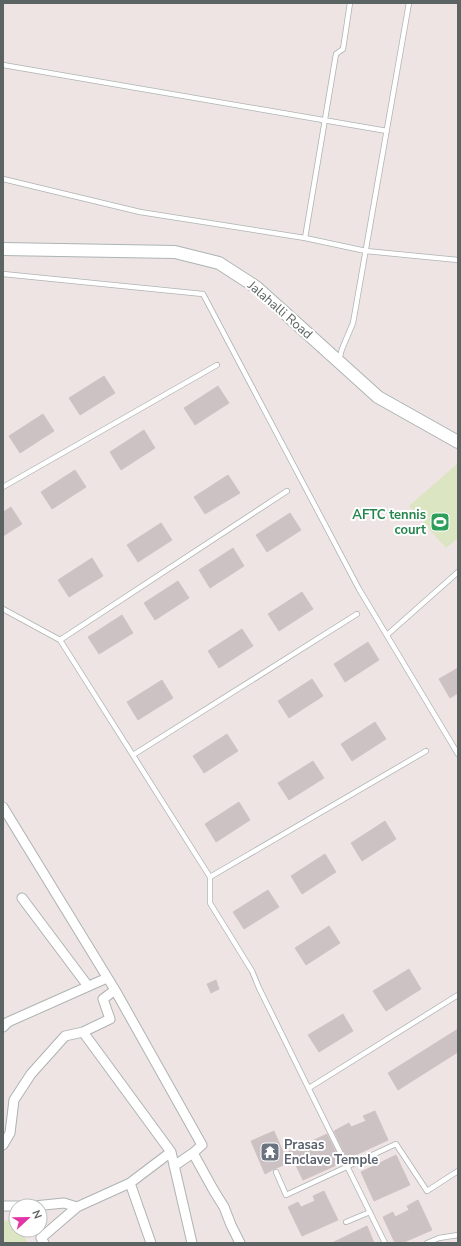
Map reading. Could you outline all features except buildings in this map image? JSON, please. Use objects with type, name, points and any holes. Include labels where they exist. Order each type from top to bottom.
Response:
[{"type":"main road","name":"Jalahalli Road","points":[[3,248],[175,252],[218,264],[256,287],[378,397],[458,442]]},
{"type":"street","points":[[3,807],[108,978],[202,1145],[174,1166]]},
{"type":"street","points":[[22,898],[88,986]]},
{"type":"street","points":[[3,1027],[8,1022],[108,978]]},
{"type":"street","points":[[3,1145],[10,1133],[14,1100],[30,1074],[65,1036],[83,1032],[110,1019],[103,999],[115,990]]},
{"type":"street","points":[[83,1032],[171,1152],[192,1243]]},
{"type":"street","points":[[48,1231],[77,1207],[130,1183],[171,1152]]},
{"type":"street","points":[[193,1152],[224,1207],[240,1243]]},
{"type":"street","points":[[130,1183],[151,1243]]},
{"type":"street","points":[[48,1205],[64,1203],[77,1207]]},
{"type":"lane","points":[[305,238],[336,54],[343,49],[350,3]]},
{"type":"lane","points":[[339,362],[342,349],[353,323],[409,3]]},
{"type":"lane","points":[[3,65],[387,131]]},
{"type":"lane","points":[[3,179],[140,212],[305,238],[366,250],[458,260]]},
{"type":"lane","points":[[3,274],[203,294],[359,589],[458,754]]},
{"type":"lane","points":[[3,487],[217,365]]},
{"type":"lane","points":[[60,640],[287,491]]},
{"type":"lane","points":[[387,635],[458,572]]},
{"type":"lane","points":[[3,609],[60,640],[210,877],[210,904],[252,971],[385,1243]]},
{"type":"lane","points":[[133,755],[357,614]]},
{"type":"lane","points":[[210,877],[426,751]]},
{"type":"lane","points":[[309,1088],[458,995]]},
{"type":"lane","points":[[276,1172],[286,1195],[396,1144],[427,1191],[458,1171]]},
{"type":"lane","points":[[346,1222],[370,1212]]},
{"type":"lane","points":[[427,1243],[439,1238],[458,1235]]},
{"type":"green space","name":"AFTC tennis court","points":[[457,464],[458,538],[446,548],[409,506]]},
{"type":"green space","points":[[8,1220],[8,1238],[25,1238],[28,1243],[3,1243],[3,1222]]},
{"type":"place","name":"AFTC tennis court","points":[[440,522]]},
{"type":"place","name":"Prasas Enclave Temple","points":[[270,1152]]}]
